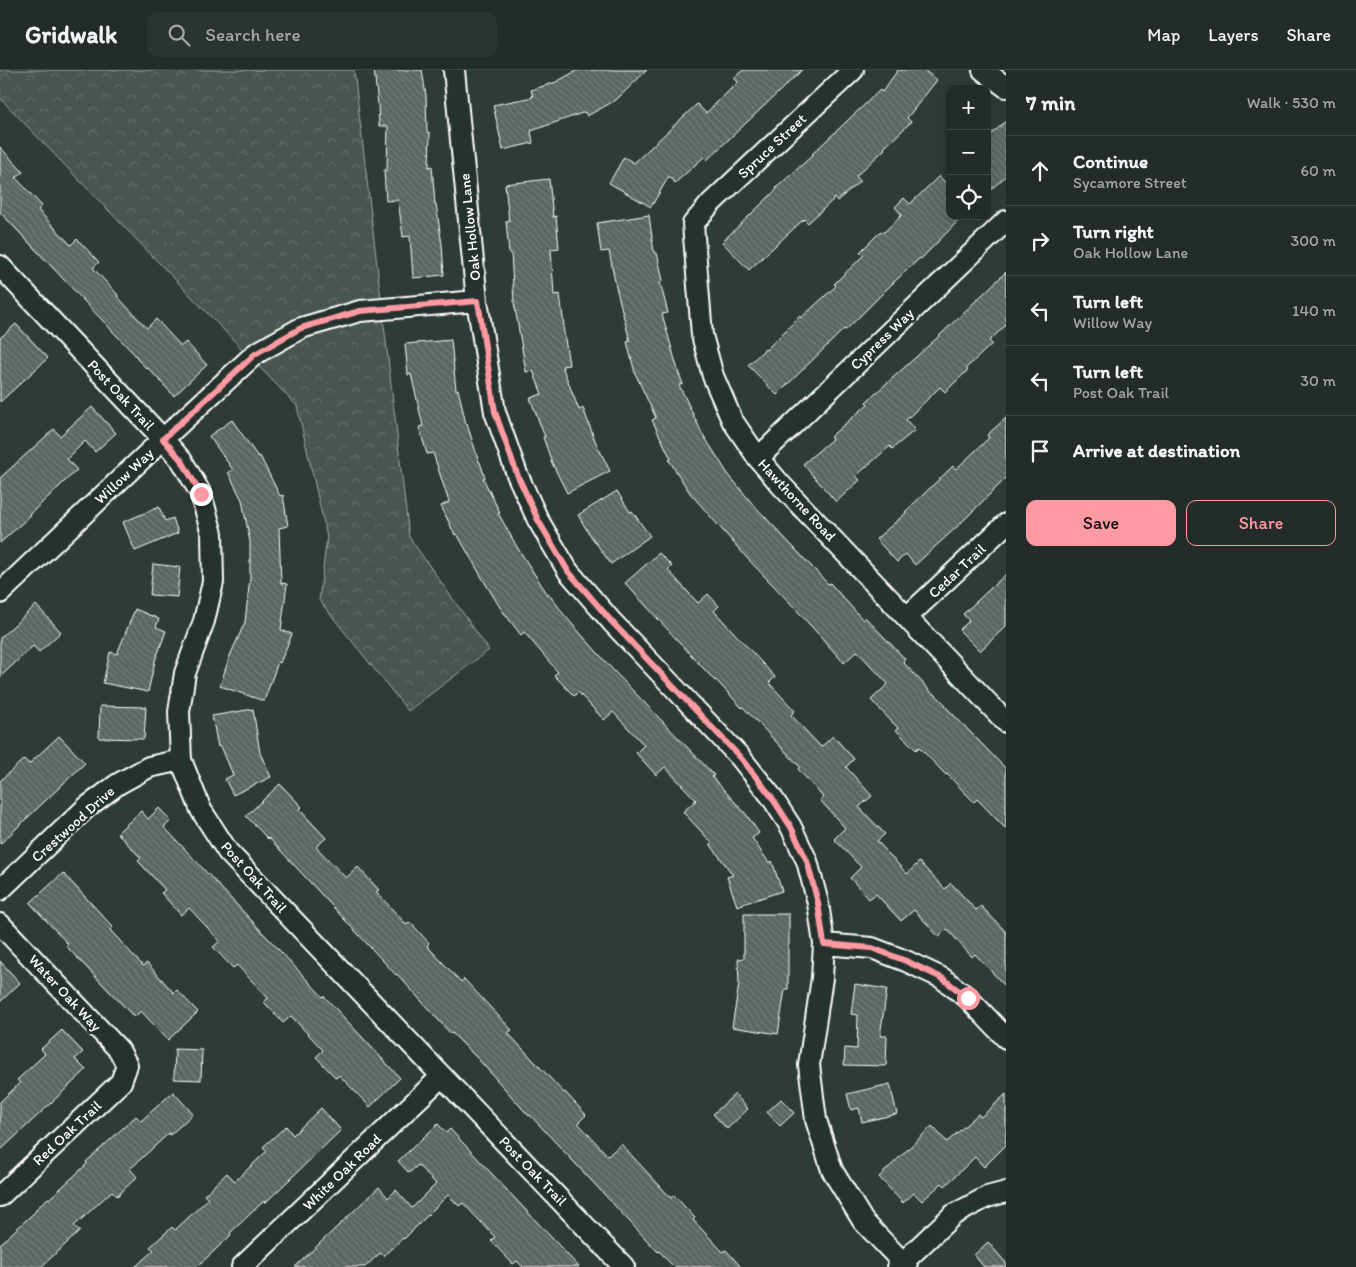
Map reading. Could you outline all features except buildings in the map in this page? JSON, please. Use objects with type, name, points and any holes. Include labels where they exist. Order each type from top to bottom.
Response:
[{"type":"street","name":"Spruce Street","points":[[693,224],[711,203],[853,70]]},
{"type":"street","points":[[983,70],[1006,87]]},
{"type":"street","name":"Oak Hollow Lane","points":[[460,71],[478,301],[495,412],[517,474],[538,520],[568,571],[612,622],[740,757],[771,796],[791,827],[807,861],[818,903],[824,944],[822,978],[809,1065],[816,1120],[832,1170],[863,1221],[902,1266]]},
{"type":"street","name":"Cypress Way","points":[[758,458],[1006,221]]},
{"type":"street","name":"Hawthorne Road","points":[[693,224],[702,336],[713,376],[732,420],[758,458],[782,485],[1006,722]]},
{"type":"street","name":"Post Oak Trail","points":[[4,277],[163,439],[182,461],[201,494],[212,534],[213,582],[204,621],[185,673],[179,712],[181,760],[201,810],[228,852],[624,1267]]},
{"type":"street","name":"Willow Way","points":[[0,593],[255,354],[301,328],[360,311],[478,301]]},
{"type":"street","name":"Cedar Trail","points":[[907,618],[1006,524]]},
{"type":"street","name":"Crestwood Drive","points":[[0,890],[87,807],[118,784],[149,767],[181,760]]},
{"type":"street","name":"Water Oak Way","points":[[0,924],[119,1050],[127,1065]]},
{"type":"street","points":[[824,944],[872,948],[942,978],[968,998],[1006,1038]]},
{"type":"street","name":"Red Oak Trail","points":[[0,1196],[121,1082],[127,1065]]},
{"type":"street","name":"White Oak Road","points":[[242,1267],[442,1076]]},
{"type":"street","points":[[902,1266],[953,1216],[987,1197],[1006,1192]]},
{"type":"green space","points":[[0,70],[354,70],[409,537],[489,650],[408,711],[319,600],[327,537],[297,406],[0,98]]},
{"type":"route","points":[[201,494],[182,461],[163,439],[255,354],[301,328],[360,311],[478,301],[495,412],[517,474],[538,520],[568,571],[612,622],[740,757],[771,796],[791,827],[807,861],[818,903],[824,944],[872,948],[942,978],[968,998]]}]
